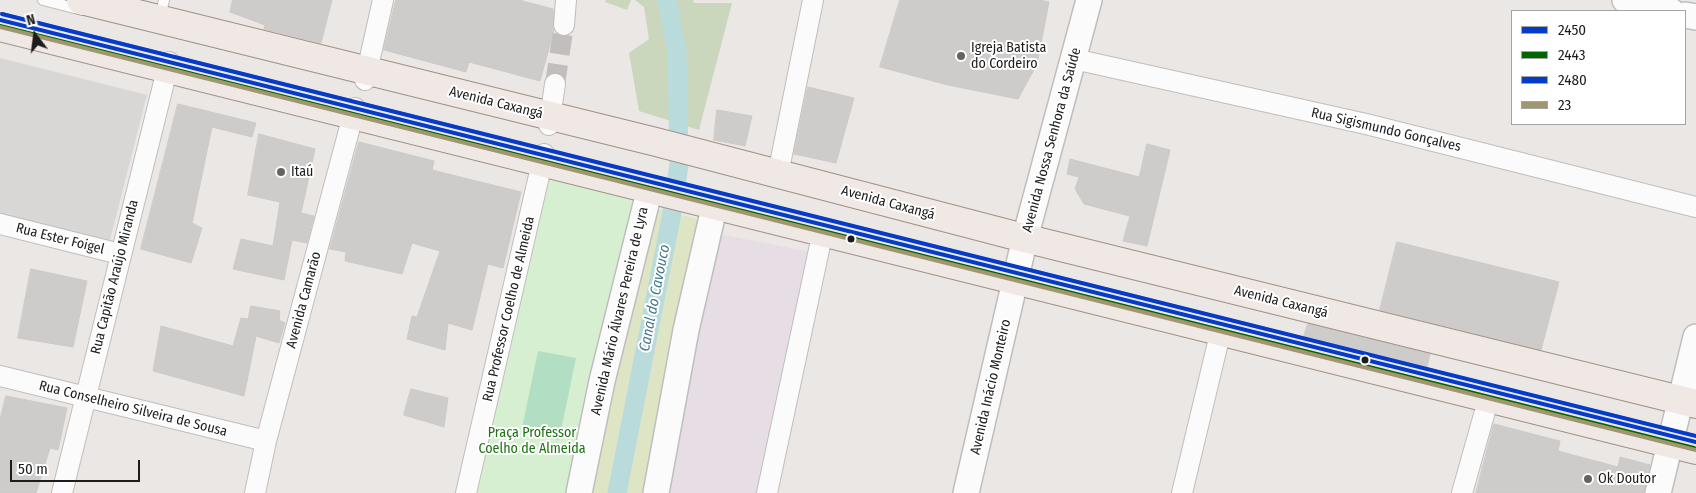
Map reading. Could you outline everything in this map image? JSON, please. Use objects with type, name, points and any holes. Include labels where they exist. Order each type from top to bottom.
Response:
[{"type":"main road","name":"Avenida Caxangá","points":[[81,0],[160,16],[366,75],[725,165],[778,174],[1025,242],[1688,407]]},
{"type":"main road","points":[[0,26],[543,157],[823,231],[1017,276],[1221,330],[1489,397],[1684,443]]},
{"type":"street","points":[[366,75],[383,0]]},
{"type":"street","points":[[564,25],[566,0]]},
{"type":"street","points":[[778,174],[813,0]]},
{"type":"street","name":"Avenida Nossa Senhora da Saúde","points":[[1017,276],[1089,0]]},
{"type":"street","points":[[1625,0],[1667,10]]},
{"type":"street","name":"Rua Sigismundo Gonçalves","points":[[1074,59],[1366,124],[1696,207]]},
{"type":"street","name":"Rua Capitão Araújo Miranda","points":[[62,493],[84,397],[168,65]]},
{"type":"street","points":[[550,121],[555,84]]},
{"type":"street","name":"Avenida Camarão","points":[[255,493],[266,442],[355,111]]},
{"type":"street","name":"Rua Professor Coelho de Almeida","points":[[466,493],[543,157]]},
{"type":"street","name":"Avenida Mário Álvares Pereira de Lyra","points":[[579,493],[602,381],[652,186]]},
{"type":"street","points":[[656,493],[686,330],[713,201]]},
{"type":"street","name":"Rua Ester Foigel","points":[[0,224],[120,254]]},
{"type":"street","points":[[767,493],[823,231]]},
{"type":"street","name":"Avenida Inácio Monteiro","points":[[966,493],[1017,276]]},
{"type":"street","points":[[1182,493],[1221,330]]},
{"type":"street","points":[[1658,493],[1684,443],[1696,337]]},
{"type":"street","name":"Rua Conselheiro Silveira de Sousa","points":[[0,376],[266,442]]},
{"type":"street","points":[[1462,493],[1489,397]]},
{"type":"lane","points":[[43,0],[160,16]]},
{"type":"lane","points":[[0,20],[168,65]]},
{"type":"lane","points":[[725,165],[1025,242]]},
{"type":"lane","points":[[713,201],[1684,443]]},
{"type":"shaded area","points":[[0,58],[147,95],[108,248],[0,221]]},
{"type":"shaded area","points":[[724,235],[811,252],[762,493],[666,493],[715,241]]},
{"type":"green space","points":[[606,0],[631,0],[627,10],[605,2]]},
{"type":"green space","points":[[635,0],[693,0],[694,3],[732,3],[699,130],[639,111],[629,53],[649,39],[644,7]]},
{"type":"green space","name":"Praça Professor Coelho de Almeida","points":[[553,177],[632,199],[571,493],[477,493],[476,477],[548,181]]},
{"type":"green space","points":[[648,207],[706,221],[650,493],[582,493]]},
{"type":"green space","points":[[538,351],[576,358],[559,440],[521,433]]},
{"type":"building","points":[[233,0],[332,0],[321,43],[264,29],[265,25],[230,12]]},
{"type":"building","points":[[396,0],[519,0],[553,9],[554,30],[540,81],[469,62],[466,72],[384,50]]},
{"type":"building","name":"Igreja Batista do Cordeiro","points":[[900,0],[1039,0],[1049,2],[1037,64],[1018,99],[948,85],[880,67]]},
{"type":"building","points":[[808,87],[854,98],[836,163],[794,154]]},
{"type":"building","points":[[178,104],[256,123],[252,137],[212,127],[192,223],[202,228],[191,263],[141,249]]},
{"type":"building","points":[[717,110],[752,116],[745,146],[714,140]]},
{"type":"building","points":[[259,134],[315,149],[301,213],[314,216],[307,243],[292,240],[284,280],[233,269],[241,239],[273,246],[280,202],[248,195]]},
{"type":"building","points":[[359,142],[434,161],[432,170],[521,192],[503,268],[488,264],[472,330],[448,323],[445,350],[407,339],[412,316],[417,317],[440,251],[412,243],[402,274],[345,261],[346,252],[330,249]]},
{"type":"building","points":[[1147,144],[1170,150],[1147,246],[1123,241],[1130,216],[1084,204],[1075,189],[1079,177],[1067,174],[1070,159],[1139,177]]},
{"type":"building","points":[[1397,242],[1559,282],[1541,350],[1380,310]]},
{"type":"building","points":[[31,269],[87,281],[73,347],[18,338]]},
{"type":"building","points":[[251,306],[280,311],[279,320],[285,323],[279,343],[256,336],[244,396],[153,371],[161,326],[233,346],[241,318],[248,319]]},
{"type":"building","points":[[1308,324],[1430,354],[1427,367],[1304,336]]},
{"type":"building","points":[[411,389],[448,398],[444,427],[404,415]]},
{"type":"building","points":[[6,396],[67,408],[58,450],[50,448],[36,493],[0,493],[0,420]]},
{"type":"building","points":[[1494,424],[1560,441],[1558,451],[1618,467],[1620,457],[1650,465],[1644,493],[1476,493]]},
{"type":"waterway","name":"Canal do Cavouco","points":[[617,493],[671,218],[679,165],[677,53],[667,0]]},
{"type":"tunnel","points":[[555,84],[564,25]]},
{"type":"transit line","name":"2480","points":[[2,14],[1696,436]]},
{"type":"transit line","name":"2450","points":[[0,20],[1696,442]]},
{"type":"transit line","name":"2443","points":[[0,26],[1694,448]]},
{"type":"transit line","name":"23","points":[[0,27],[1696,450]]},
{"type":"place","name":"Igreja Batista do Cordeiro","points":[[961,56]]},
{"type":"place","name":"Itaú","points":[[281,172]]},
{"type":"place","name":"Ok Doutor","points":[[1588,479]]}]
